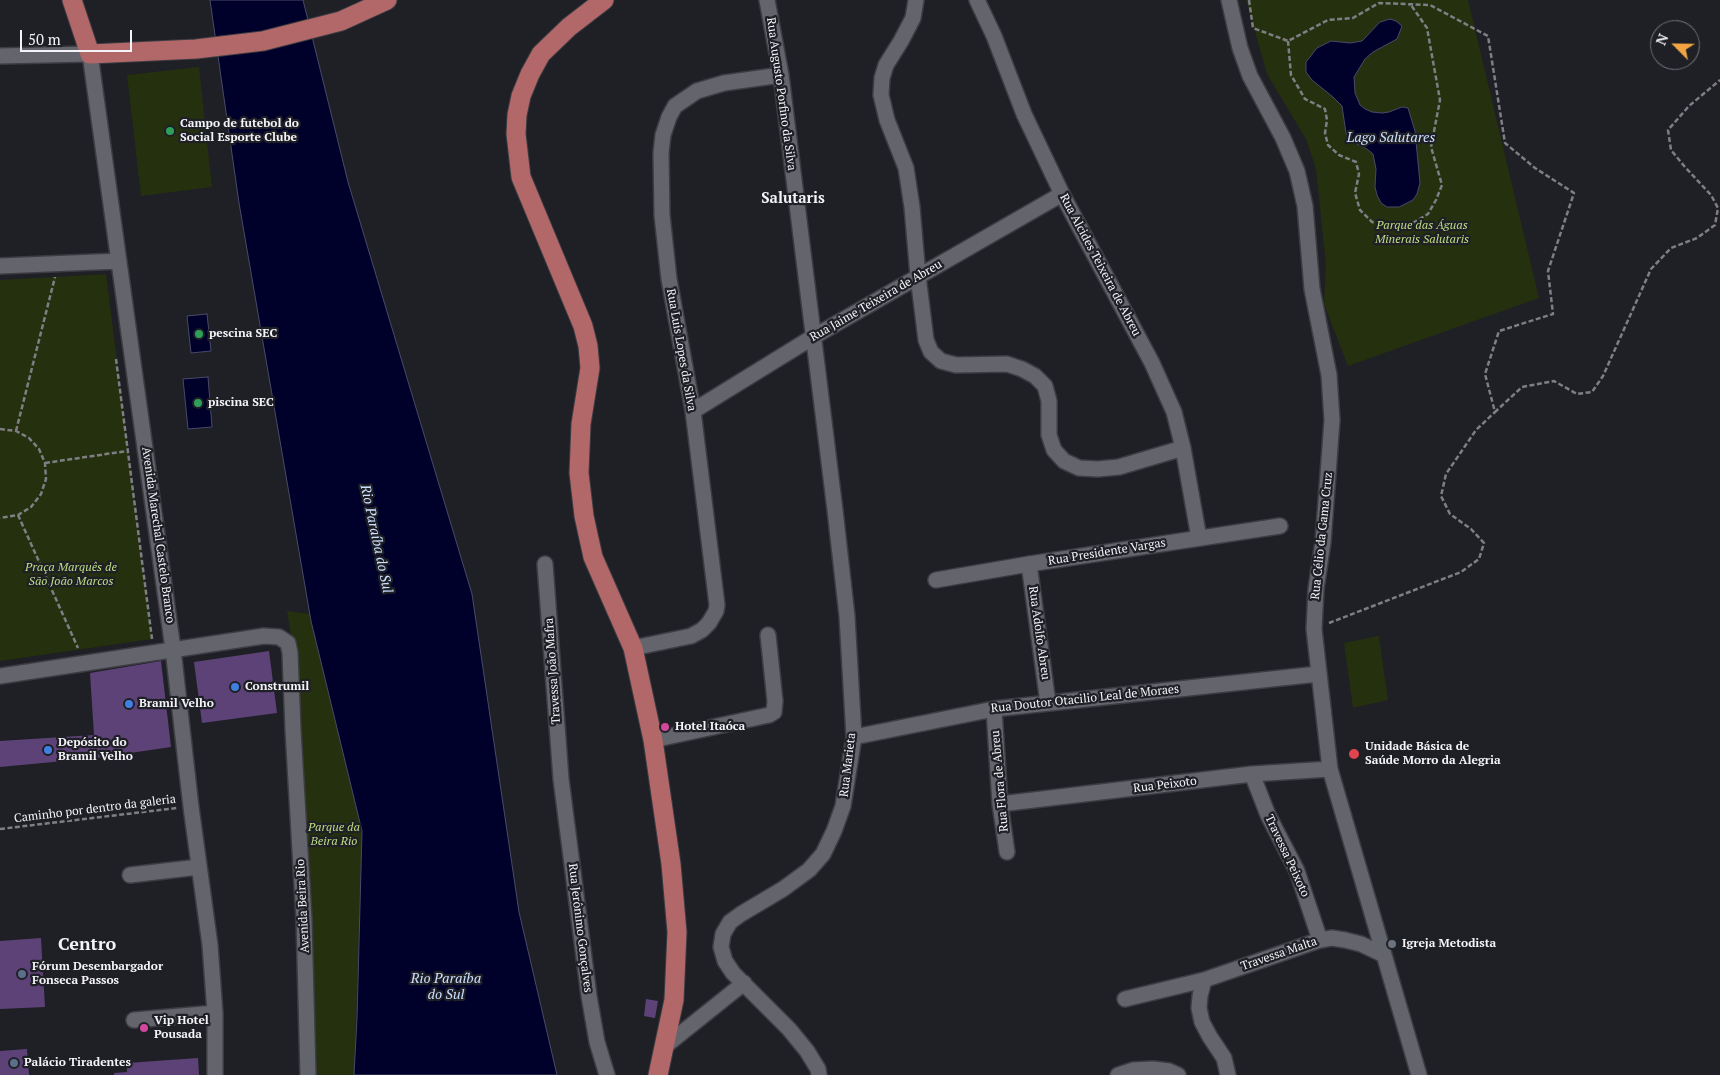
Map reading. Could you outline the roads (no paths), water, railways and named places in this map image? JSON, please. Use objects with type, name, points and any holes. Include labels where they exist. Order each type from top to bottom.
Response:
[{"type":"main road","name":"Avenida Marechal Castelo Branco","points":[[72,0],[90,54]]},
{"type":"main road","points":[[604,0],[569,27],[541,54],[521,96],[516,134],[521,177],[583,326],[588,346],[590,368],[583,407],[579,473],[584,516],[593,557],[633,648],[654,740],[672,871],[677,932],[674,1000],[658,1075]]},
{"type":"main road","points":[[90,54],[120,54],[221,47],[263,41],[341,22],[380,4]]},
{"type":"street","name":"Rua Augusto Porfino da Silva","points":[[767,0],[781,75],[813,337]]},
{"type":"street","points":[[916,0],[913,18],[901,42],[886,65],[882,78],[881,95],[887,120],[906,168],[926,340],[931,352],[941,361],[956,365],[1007,364],[1035,376],[1045,386],[1049,401],[1049,435],[1054,450],[1064,461],[1079,468],[1098,470],[1119,467],[1183,448]]},
{"type":"street","name":"Rua Alcides Teixeira de Abreu","points":[[977,0],[1024,114],[1062,194],[1152,364],[1174,412],[1183,448],[1199,538]]},
{"type":"street","name":"Rua Célio da Gama Cruz","points":[[1228,0],[1240,48],[1250,76],[1283,138],[1296,171],[1305,206],[1312,289],[1329,375],[1332,420],[1323,542],[1316,589],[1314,629],[1330,769],[1419,1075]]},
{"type":"street","points":[[0,56],[90,54]]},
{"type":"street","name":"Avenida Marechal Castelo Branco","points":[[90,54],[174,649],[191,807],[210,945],[215,1013],[215,1075]]},
{"type":"street","name":"Rua Luis Lopes da Silva","points":[[633,648],[691,636],[702,630],[716,611],[717,598],[693,412],[669,278],[662,215],[661,153],[663,135],[675,106],[697,91],[724,83],[781,75]]},
{"type":"street","name":"Rua Jaime Teixeira de Abreu","points":[[693,412],[813,337],[1062,194]]},
{"type":"street","points":[[0,266],[119,261]]},
{"type":"street","name":"Rua Marieta","points":[[813,337],[847,616],[854,737],[843,806],[823,854],[808,870],[783,889],[740,914],[730,922],[723,934],[721,947],[725,961],[733,973],[795,1036],[807,1051],[818,1069],[819,1075]]},
{"type":"street","name":"Rua Presidente Vargas","points":[[936,580],[1280,526]]},
{"type":"street","name":"Travessa João Mafra","points":[[545,564],[561,779]]},
{"type":"street","name":"Rua Adolfo Abreu","points":[[1029,564],[1048,703]]},
{"type":"street","points":[[654,740],[769,715],[774,712],[775,701],[768,635]]},
{"type":"street","name":"Avenida Beira Rio","points":[[174,649],[264,636],[279,637],[288,643],[304,919],[308,1075]]},
{"type":"street","points":[[0,676],[174,649]]},
{"type":"street","name":"Rua Doutor Otacilio Leal de Moraes","points":[[854,737],[994,709],[1318,674]]},
{"type":"street","name":"Rua Flora de Abreu","points":[[994,709],[1000,804],[1007,852]]},
{"type":"street","name":"Rua Peixoto","points":[[1000,804],[1252,774],[1330,769]]},
{"type":"street","name":"Travessa Peixoto","points":[[1252,774],[1268,815],[1297,871],[1320,940]]},
{"type":"street","name":"Rua Jerônimo Gonçalves","points":[[561,779],[588,996],[597,1042],[607,1075]]},
{"type":"street","points":[[130,875],[199,867]]},
{"type":"street","name":"Travessa Malta","points":[[1125,999],[1204,980],[1320,940],[1332,938],[1361,944],[1384,956]]},
{"type":"street","points":[[1204,980],[1199,1008],[1202,1022],[1210,1038],[1224,1058],[1228,1075]]},
{"type":"street","points":[[664,1047],[744,984]]},
{"type":"street","points":[[134,1020],[215,1013]]},
{"type":"street","points":[[1118,1075],[1133,1070],[1154,1069],[1169,1071],[1178,1075]]},
{"type":"water","name":"Rio Paraíba do Sul","points":[[210,0],[303,0],[348,182],[472,594],[519,912],[557,1075],[354,1075],[362,831],[311,621],[239,203]]},
{"type":"water","name":"Lago Salutares","points":[[1390,19],[1402,26],[1397,39],[1373,52],[1365,59],[1354,77],[1355,93],[1360,105],[1365,109],[1382,113],[1402,107],[1408,108],[1415,131],[1420,183],[1413,200],[1399,207],[1387,207],[1381,203],[1375,187],[1376,169],[1373,154],[1351,141],[1346,133],[1342,106],[1312,80],[1306,72],[1306,62],[1317,48],[1331,41],[1350,43],[1362,41],[1380,22]]},
{"type":"water","name":"pescina SEC","points":[[207,314],[211,351],[191,353],[187,316]]},
{"type":"water","name":"piscina SEC","points":[[208,377],[212,427],[188,429],[183,379]]},
{"type":"place","name":"Campo de futebol do Social Esporte Clube","points":[[170,131]]},
{"type":"place","name":"pescina SEC","points":[[199,334]]},
{"type":"place","name":"piscina SEC","points":[[198,403]]},
{"type":"place","name":"Construmil","points":[[235,687]]},
{"type":"place","name":"Bramil Velho","points":[[129,704]]},
{"type":"place","name":"Hotel Itaóca","points":[[665,727]]},
{"type":"place","name":"Depósito do Bramil Velho","points":[[48,750]]},
{"type":"place","name":"Unidade Básica de Saúde Morro da Alegria","points":[[1354,754]]},
{"type":"place","name":"Igreja Metodista","points":[[1392,944]]},
{"type":"place","name":"Fórum Desembargador Fonseca Passos","points":[[22,974]]},
{"type":"place","name":"Vip Hotel Pousada","points":[[144,1028]]},
{"type":"place","name":"Palácio Tiradentes","points":[[14,1063]]},
{"type":"district","name":"Salutaris","points":[[793,199]]},
{"type":"district","name":"Centro","points":[[87,945]]},
{"type":"park label","name":"Parque das Águas Minerais Salutaris","points":[[1422,233]]},
{"type":"park label","name":"Praça Marquês de São João Marcos","points":[[71,575]]},
{"type":"park label","name":"Parque da Beira Rio","points":[[334,835]]}]
